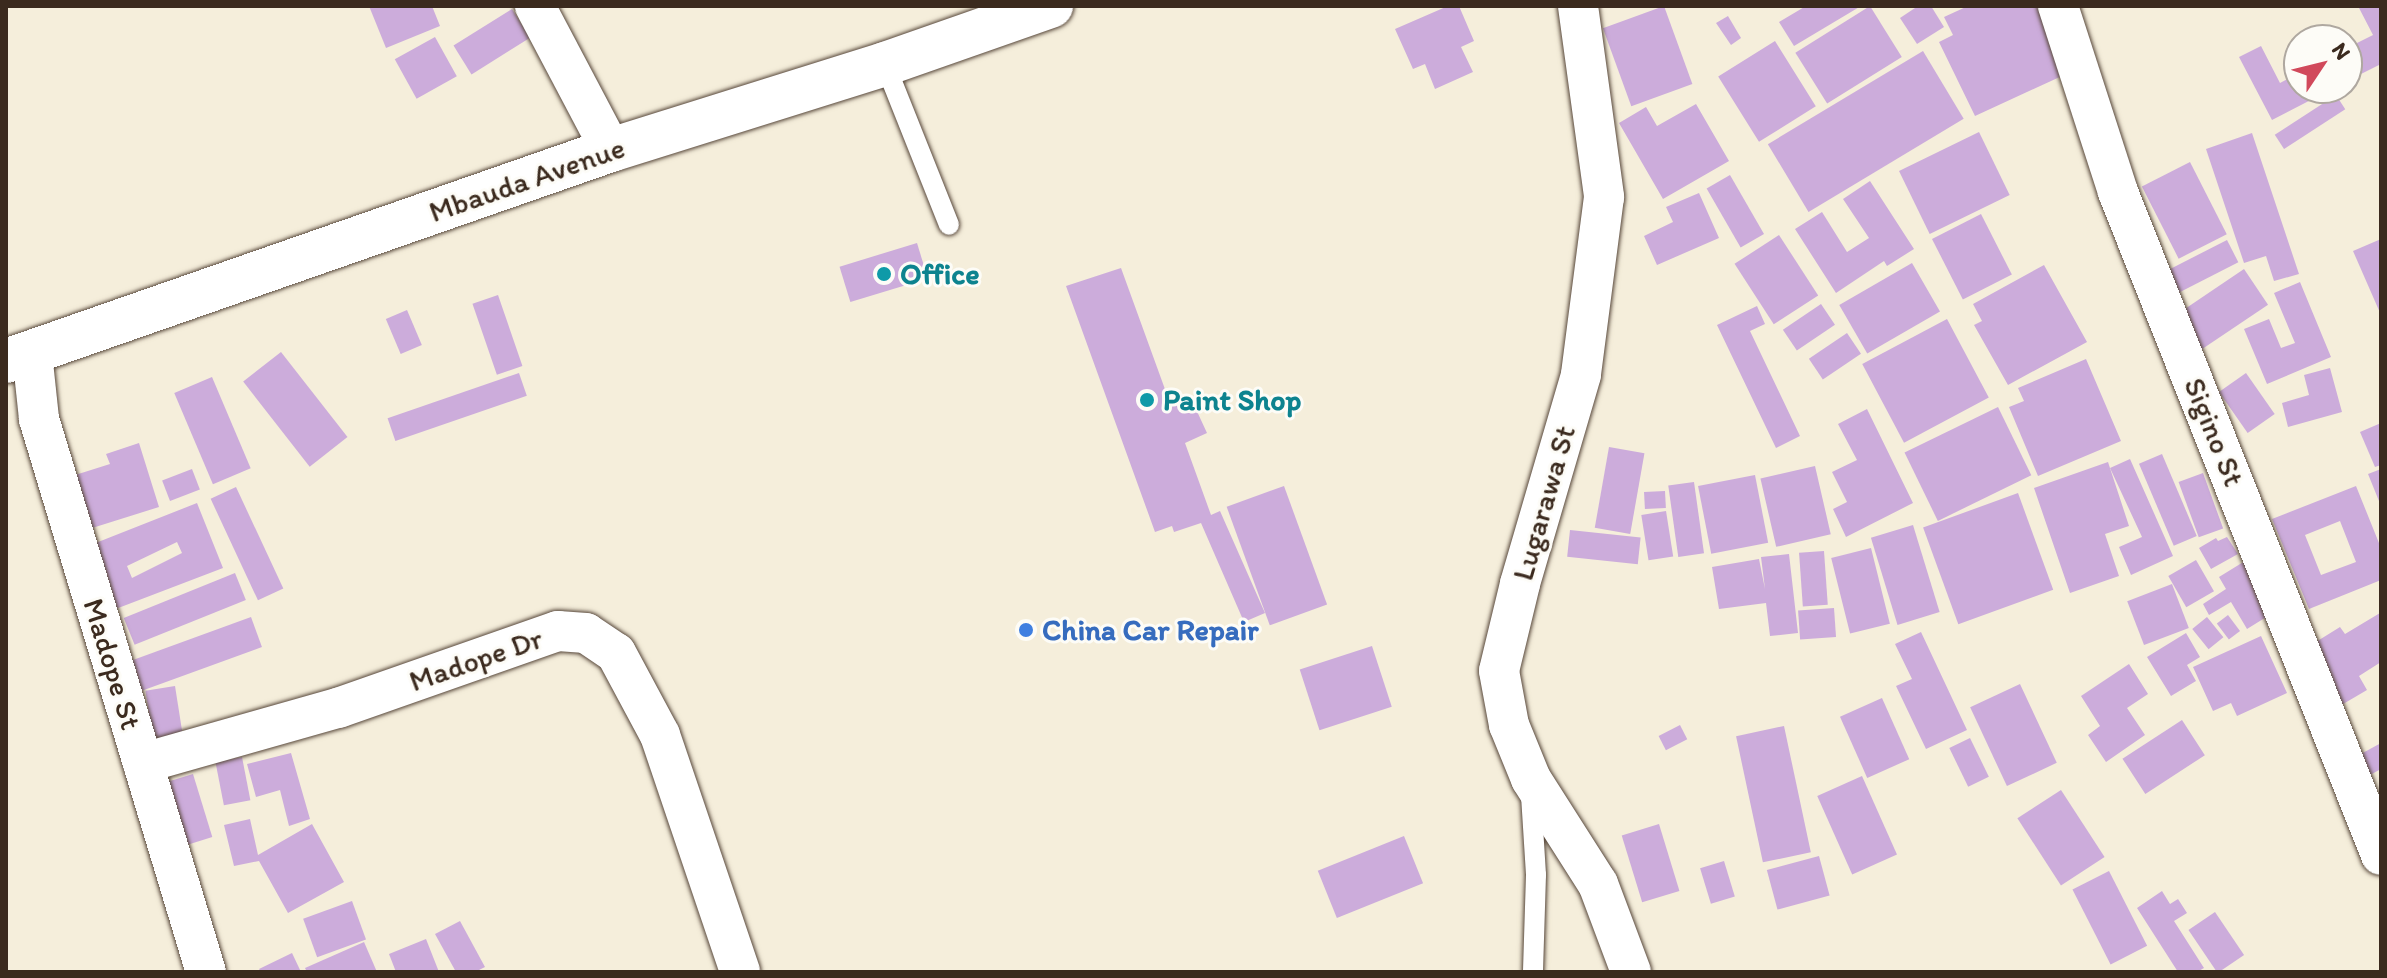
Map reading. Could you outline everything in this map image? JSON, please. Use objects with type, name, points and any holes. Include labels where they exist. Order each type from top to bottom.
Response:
[{"type":"street","points":[[535,6],[611,150]]},
{"type":"street","name":"Mbauda Avenue","points":[[19,357],[611,150],[885,64],[1051,6]]},
{"type":"street","name":"Lugarawa St","points":[[1578,6],[1604,197],[1581,375],[1520,584],[1499,671],[1509,725],[1531,779],[1598,884],[1631,972]]},
{"type":"street","name":"Sigino St","points":[[2058,6],[2118,192],[2381,855]]},
{"type":"street","name":"Madope St","points":[[19,357],[206,972]]},
{"type":"street","name":"Madope Dr","points":[[143,763],[338,708],[558,631],[586,633],[616,653],[660,735],[740,972]]},
{"type":"lane","points":[[885,64],[949,225]]},
{"type":"lane","points":[[1531,779],[1536,888],[1533,972]]},
{"type":"building","points":[[369,6],[432,6],[440,26],[386,48]]},
{"type":"building","points":[[1448,6],[1459,6],[1474,41],[1461,47],[1473,72],[1435,89],[1425,64],[1413,69],[1395,29]]},
{"type":"building","points":[[1664,6],[1692,84],[1631,106],[1603,28]]},
{"type":"building","points":[[1806,6],[1861,6],[1794,46],[1779,22]]},
{"type":"building","points":[[1870,6],[1902,57],[1827,104],[1795,53]]},
{"type":"building","points":[[1918,6],[1931,6],[1944,27],[1917,44],[1900,18]]},
{"type":"building","points":[[1968,6],[2045,6],[2075,70],[1975,116],[1939,42],[1953,35],[1944,17]]},
{"type":"building","points":[[2358,6],[2381,6],[2381,64],[2363,73],[2363,40],[2373,35]]},
{"type":"building","points":[[512,9],[530,38],[472,74],[453,46]]},
{"type":"building","points":[[1728,16],[1741,38],[1731,45],[1716,23]]},
{"type":"building","points":[[435,37],[457,76],[417,99],[395,59]]},
{"type":"building","points":[[1775,41],[1816,106],[1759,142],[1718,77]]},
{"type":"building","points":[[2261,46],[2280,83],[2283,81],[2283,104],[2303,104],[2272,120],[2239,57]]},
{"type":"building","points":[[1923,51],[1964,119],[1809,212],[1768,144]]},
{"type":"building","points":[[1696,104],[1729,161],[1663,199],[1619,123],[1646,107],[1657,126]]},
{"type":"building","points":[[2322,104],[2342,104],[2345,109],[2284,149],[2275,135]]},
{"type":"building","points":[[1979,132],[2010,195],[1930,234],[1899,171]]},
{"type":"building","points":[[2252,133],[2299,274],[2274,281],[2266,256],[2244,263],[2206,149]]},
{"type":"building","points":[[2190,162],[2227,234],[2179,259],[2142,187]]},
{"type":"building","points":[[1730,175],[1764,234],[1741,247],[1707,188]]},
{"type":"building","points":[[1870,181],[1914,249],[1887,266],[1884,261],[1836,293],[1795,229],[1822,212],[1847,252],[1869,238],[1843,199]]},
{"type":"building","points":[[1699,193],[1719,238],[1657,265],[1644,236],[1673,222],[1666,207]]},
{"type":"building","points":[[1981,214],[2012,275],[1963,300],[1932,239]]},
{"type":"building","points":[[1779,235],[1818,295],[1774,324],[1735,264]]},
{"type":"building","points":[[2381,239],[2381,315],[2353,251]]},
{"type":"building","points":[[2227,240],[2238,262],[2169,298],[2158,275]]},
{"type":"building","name":"Office","points":[[917,243],[928,278],[850,302],[840,267]]},
{"type":"building","points":[[1912,263],[1940,311],[1867,353],[1839,305]]},
{"type":"building","points":[[2044,265],[2087,342],[2008,385],[1974,325],[1982,321],[1973,304]]},
{"type":"building","points":[[1121,268],[1170,403],[1189,394],[1207,433],[1185,443],[1211,515],[1220,511],[1265,613],[1244,622],[1201,523],[1174,532],[1172,526],[1155,532],[1066,286]]},
{"type":"building","points":[[2244,269],[2268,305],[2199,351],[2175,315]]},
{"type":"building","points":[[2300,282],[2331,357],[2267,384],[2244,329],[2269,319],[2281,348],[2295,343],[2274,293]]},
{"type":"building","points":[[498,295],[522,366],[497,375],[472,304]]},
{"type":"building","points":[[1821,304],[1835,325],[1797,350],[1783,330]]},
{"type":"building","points":[[1757,306],[1765,324],[1750,331],[1800,436],[1776,448],[1717,325]]},
{"type":"building","points":[[407,310],[422,345],[401,354],[386,319]]},
{"type":"building","points":[[1947,319],[1989,398],[1904,443],[1862,364]]},
{"type":"building","points":[[1847,333],[1861,354],[1823,379],[1809,359]]},
{"type":"building","points":[[281,352],[347,437],[310,467],[243,382]]},
{"type":"building","points":[[2086,359],[2121,441],[2038,476],[2009,407],[2024,401],[2018,388]]},
{"type":"building","points":[[2330,368],[2342,412],[2288,427],[2282,403],[2309,395],[2304,375]]},
{"type":"building","points":[[519,373],[527,396],[395,441],[388,418]]},
{"type":"building","points":[[2246,373],[2275,414],[2248,433],[2219,392]]},
{"type":"building","points":[[212,377],[251,468],[213,484],[174,393]]},
{"type":"building","points":[[1998,407],[2031,475],[1938,521],[1905,453]]},
{"type":"building","points":[[1867,409],[1913,503],[1846,537],[1833,509],[1847,502],[1832,472],[1857,460],[1838,424]]},
{"type":"building","points":[[2381,423],[2381,465],[2375,467],[2360,432]]},
{"type":"building","points":[[139,443],[159,507],[89,529],[72,476],[110,464],[106,454]]},
{"type":"building","points":[[1609,447],[1644,453],[1630,534],[1595,528]]},
{"type":"building","points":[[2162,454],[2197,536],[2174,546],[2139,464]]},
{"type":"building","points":[[2130,459],[2173,556],[2131,575],[2119,547],[2142,537],[2110,468]]},
{"type":"building","points":[[2108,462],[2129,526],[2105,534],[2119,576],[2070,593],[2034,488]]},
{"type":"building","points":[[1815,466],[1831,534],[1776,547],[1760,479]]},
{"type":"building","points":[[192,469],[200,490],[170,501],[162,480]]},
{"type":"building","points":[[2381,469],[2381,506],[2368,474]]},
{"type":"building","points":[[2203,473],[2223,528],[2199,537],[2179,482]]},
{"type":"building","points":[[1755,475],[1768,543],[1711,554],[1698,486]]},
{"type":"building","points":[[1694,482],[1704,553],[1678,557],[1668,486]]},
{"type":"building","points":[[1284,486],[1327,604],[1270,625],[1227,507]]},
{"type":"building","points":[[2356,486],[2381,548],[2381,580],[2309,609],[2272,519]],"holes":[[[2340,521],[2356,562],[2321,575],[2305,535]]]},
{"type":"building","points":[[236,487],[283,589],[258,600],[211,499]]},
{"type":"building","points":[[1665,491],[1666,508],[1645,509],[1644,492]]},
{"type":"building","points":[[2018,493],[2053,590],[1958,624],[1923,528]]},
{"type":"building","points":[[197,503],[223,568],[113,610],[88,546]],"holes":[[[177,542],[182,553],[132,578],[127,566]]]},
{"type":"building","points":[[1666,511],[1673,556],[1649,560],[1641,515]]},
{"type":"building","points":[[1913,525],[1940,612],[1898,625],[1871,538]]},
{"type":"building","points":[[1570,530],[1641,537],[1638,564],[1567,557]]},
{"type":"building","points":[[2227,537],[2238,554],[2211,569],[2199,548],[2216,538],[2218,541]]},
{"type":"building","points":[[1871,548],[1890,624],[1850,634],[1831,558]]},
{"type":"building","points":[[1824,551],[1828,605],[1803,607],[1799,553]]},
{"type":"building","points":[[1789,554],[1798,633],[1770,636],[1766,603],[1719,609],[1712,567],[1759,559],[1765,589],[1761,557]]},
{"type":"building","points":[[2196,560],[2214,591],[2186,607],[2168,576]]},
{"type":"building","points":[[2245,561],[2276,611],[2247,629],[2231,602],[2209,615],[2203,604],[2226,589],[2219,577]]},
{"type":"building","points":[[235,573],[246,600],[135,645],[124,618]]},
{"type":"building","points":[[2172,584],[2189,628],[2144,645],[2127,601]]},
{"type":"building","points":[[1834,608],[1836,637],[1800,639],[1798,611]]},
{"type":"building","points":[[2380,613],[2381,662],[2359,676],[2367,690],[2338,707],[2303,650],[2340,627],[2345,634]]},
{"type":"building","points":[[2228,615],[2240,631],[2229,639],[2217,623]]},
{"type":"building","points":[[251,617],[262,647],[140,692],[129,661]]},
{"type":"building","points":[[2207,617],[2223,637],[2209,649],[2192,629]]},
{"type":"building","points":[[1921,632],[1967,730],[1926,749],[1896,686],[1912,679],[1895,644]]},
{"type":"building","points":[[2186,633],[2200,657],[2187,665],[2196,681],[2171,696],[2147,657]]},
{"type":"building","points":[[2261,636],[2287,693],[2237,716],[2231,703],[2213,711],[2193,667]]},
{"type":"building","points":[[1372,646],[1392,707],[1319,730],[1300,669]]},
{"type":"building","points":[[2129,664],[2148,694],[2127,708],[2145,735],[2106,762],[2088,735],[2100,726],[2081,696]]},
{"type":"building","points":[[2020,684],[2057,763],[2007,786],[1970,707]]},
{"type":"building","points":[[175,686],[183,734],[153,739],[145,691]]},
{"type":"building","points":[[1882,698],[1909,759],[1867,778],[1840,717]]},
{"type":"building","points":[[2182,720],[2205,755],[2145,794],[2122,759]]},
{"type":"building","points":[[1680,725],[1687,739],[1666,750],[1659,736]]},
{"type":"building","points":[[1784,726],[1811,852],[1763,862],[1736,736]]},
{"type":"building","points":[[1970,738],[1989,777],[1968,787],[1949,748]]},
{"type":"building","points":[[2381,743],[2381,769],[2370,775],[2359,755]]},
{"type":"building","points":[[291,753],[310,819],[289,826],[280,790],[256,797],[247,764]]},
{"type":"building","points":[[242,757],[250,800],[224,805],[215,762]]},
{"type":"building","points":[[193,774],[212,837],[184,846],[164,783]]},
{"type":"building","points":[[1862,776],[1897,855],[1852,874],[1817,796]]},
{"type":"building","points":[[2061,790],[2105,857],[2061,885],[2017,818]]},
{"type":"building","points":[[250,819],[258,855],[312,824],[344,882],[288,913],[259,861],[234,866],[224,825]]},
{"type":"building","points":[[1659,824],[1679,891],[1642,902],[1622,835]]},
{"type":"building","points":[[1404,836],[1423,883],[1337,918],[1318,871]]},
{"type":"building","points":[[1819,856],[1830,896],[1777,910],[1767,870]]},
{"type":"building","points":[[1724,861],[1735,896],[1711,904],[1700,868]]},
{"type":"building","points":[[2109,871],[2147,946],[2111,964],[2072,890]]},
{"type":"building","points":[[2162,891],[2170,904],[2178,899],[2187,913],[2174,921],[2204,968],[2197,972],[2178,972],[2137,908]]},
{"type":"building","points":[[352,901],[366,940],[317,957],[303,919]]},
{"type":"building","points":[[2215,912],[2244,955],[2217,972],[2188,930]]},
{"type":"building","points":[[460,921],[485,967],[475,972],[456,972],[435,934]]},
{"type":"building","points":[[426,939],[439,972],[396,972],[389,954]]},
{"type":"building","points":[[364,942],[377,972],[307,972],[305,968]]},
{"type":"building","points":[[292,953],[301,972],[261,972],[259,969]]},
{"type":"place","name":"Office","points":[[884,274]]},
{"type":"place","name":"Paint Shop","points":[[1147,400]]},
{"type":"place","name":"China Car Repair","points":[[1026,630]]}]
